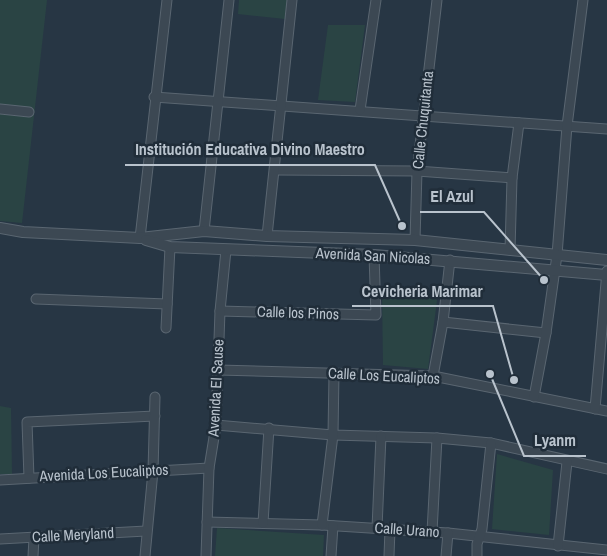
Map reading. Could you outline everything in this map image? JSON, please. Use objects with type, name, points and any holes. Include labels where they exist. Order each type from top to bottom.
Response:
[{"type":"street","points":[[140,238],[154,97],[167,0]]},
{"type":"street","points":[[204,231],[229,0]]},
{"type":"street","points":[[268,236],[292,0]]},
{"type":"street","points":[[360,110],[376,0]]},
{"type":"street","name":"Calle Chuquitanta","points":[[415,240],[417,171],[422,115],[437,0]]},
{"type":"street","points":[[534,397],[546,333],[557,255],[567,126],[583,0]]},
{"type":"street","points":[[154,97],[360,110],[607,129]]},
{"type":"street","points":[[0,109],[29,112]]},
{"type":"street","points":[[510,250],[512,178],[518,123]]},
{"type":"street","points":[[276,170],[417,171],[512,178]]},
{"type":"street","name":"Avenida San Nicolas","points":[[0,228],[140,238],[204,231],[268,236],[415,240],[607,260]]},
{"type":"street","name":"Avenida San Nicolas","points":[[140,238],[170,247],[374,255],[450,260],[607,275]]},
{"type":"street","points":[[166,328],[170,247]]},
{"type":"street","name":"Avenida El Sause","points":[[206,556],[209,468],[216,425],[220,311],[226,250]]},
{"type":"street","name":"Calle los Pinos","points":[[220,311],[376,315],[374,255]]},
{"type":"street","points":[[433,376],[443,322],[450,260]]},
{"type":"street","points":[[595,409],[607,275]]},
{"type":"street","points":[[36,299],[167,304]]},
{"type":"street","points":[[443,322],[546,333]]},
{"type":"street","name":"Calle Los Eucaliptos","points":[[218,370],[433,376],[607,411]]},
{"type":"street","points":[[322,525],[333,435],[334,373]]},
{"type":"street","points":[[145,556],[153,471],[156,416],[155,397]]},
{"type":"street","points":[[29,478],[26,422],[156,416]]},
{"type":"street","points":[[216,425],[269,428],[333,435],[436,438],[491,443],[607,470]]},
{"type":"street","points":[[263,523],[269,428]]},
{"type":"street","points":[[377,528],[381,436]]},
{"type":"street","points":[[432,532],[436,438]]},
{"type":"street","points":[[477,556],[491,443]]},
{"type":"street","points":[[558,546],[567,462]]},
{"type":"street","name":"Avenida Los Eucaliptos","points":[[0,480],[209,468]]},
{"type":"street","name":"Calle Urano","points":[[207,522],[377,528],[480,536],[607,550]]},
{"type":"street","points":[[331,556],[333,526]]},
{"type":"street","points":[[389,556],[390,529]]},
{"type":"street","name":"Calle Meryland","points":[[0,539],[146,531]]},
{"type":"street","points":[[446,556],[448,533]]},
{"type":"street","points":[[33,556],[34,538]]},
{"type":"green space","points":[[0,0],[47,0],[22,223],[0,221]]},
{"type":"green space","points":[[239,0],[287,0],[285,19],[238,14]]},
{"type":"green space","points":[[328,25],[365,25],[355,102],[318,100]]},
{"type":"green space","points":[[438,293],[428,369],[383,365],[382,294]]},
{"type":"green space","points":[[0,406],[11,408],[12,474],[0,474]]},
{"type":"green space","points":[[497,454],[553,470],[549,535],[492,529]]},
{"type":"green space","points":[[217,528],[324,535],[323,556],[215,556]]},
{"type":"place","name":"Institución Educativa Divino Maestro","points":[[402,226]]},
{"type":"place","name":"El Azul","points":[[544,280]]},
{"type":"place","name":"Lyanm","points":[[490,374]]},
{"type":"place","name":"Cevicheria Marimar","points":[[514,380]]}]
